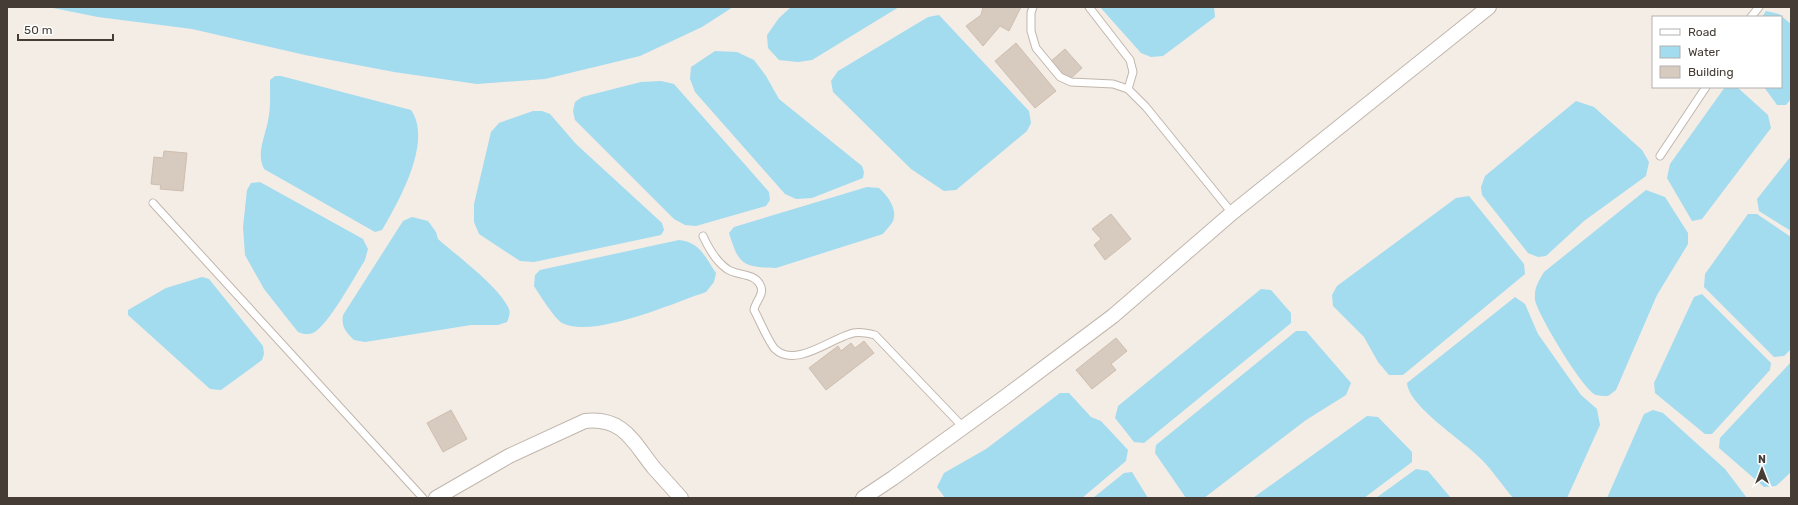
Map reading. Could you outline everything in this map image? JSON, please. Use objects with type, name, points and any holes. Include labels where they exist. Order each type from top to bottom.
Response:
[{"type":"street","points":[[863,498],[963,428],[1113,316],[1232,212],[1489,7]]},
{"type":"street","points":[[436,498],[510,456],[585,421],[596,420],[612,424],[621,428],[630,435],[654,468],[681,498]]},
{"type":"lane","points":[[1034,7],[1031,13],[1030,31],[1036,48],[1060,77],[1071,82],[1113,84],[1128,89],[1146,107],[1232,212]]},
{"type":"lane","points":[[1089,7],[1130,60],[1133,72],[1128,89]]},
{"type":"lane","points":[[1752,16],[1759,7]]},
{"type":"lane","points":[[1660,156],[1705,88]]},
{"type":"lane","points":[[153,203],[423,498]]},
{"type":"lane","points":[[703,236],[713,253],[727,269],[734,272],[743,273],[759,282],[762,288],[761,294],[754,310],[775,348],[784,354],[799,355],[851,333],[868,333],[875,335],[898,357],[963,428]]},
{"type":"water","points":[[48,7],[733,7],[702,27],[640,56],[545,79],[477,84],[394,72],[305,55],[192,29],[98,17]]},
{"type":"water","points":[[791,7],[899,7],[812,60],[798,62],[779,60],[768,48],[767,35],[779,18]]},
{"type":"water","points":[[1100,7],[1214,7],[1215,17],[1163,56],[1151,57],[1141,53]]},
{"type":"water","points":[[1766,11],[1781,16],[1763,16]]},
{"type":"water","points":[[939,15],[1029,111],[1031,123],[1027,131],[956,190],[944,191],[911,169],[833,92],[831,81],[838,71],[928,17]]},
{"type":"water","points":[[1782,16],[1791,24],[1791,99],[1786,105],[1777,105],[1765,88],[1782,88]]},
{"type":"water","points":[[715,51],[737,52],[754,60],[766,76],[779,99],[862,166],[864,172],[863,178],[812,198],[796,199],[785,194],[695,92],[690,79],[691,67]]},
{"type":"water","points":[[275,76],[281,76],[411,110],[417,123],[418,138],[416,154],[411,171],[397,203],[382,230],[375,232],[264,169],[261,151],[269,116],[270,80]]},
{"type":"water","points":[[661,81],[674,84],[769,192],[770,200],[766,206],[696,226],[685,225],[674,219],[575,120],[573,111],[575,102],[582,97],[641,82]]},
{"type":"water","points":[[1724,88],[1738,88],[1768,115],[1771,128],[1702,219],[1692,221],[1667,178],[1670,164]]},
{"type":"water","points":[[1576,101],[1594,107],[1642,150],[1649,162],[1646,176],[1584,221],[1546,256],[1538,257],[1528,253],[1482,195],[1481,187],[1485,176]]},
{"type":"water","points":[[533,111],[542,111],[550,114],[576,144],[662,223],[664,230],[661,235],[534,262],[520,261],[479,234],[474,222],[474,204],[491,132],[499,123]]},
{"type":"water","points":[[1791,156],[1791,231],[1759,211],[1757,199]]},
{"type":"water","points":[[260,182],[363,239],[368,249],[365,260],[341,300],[326,321],[313,333],[305,334],[298,332],[264,289],[245,255],[243,227],[247,190],[251,183]]},
{"type":"water","points":[[867,187],[879,188],[888,198],[893,207],[893,221],[883,234],[776,268],[756,267],[749,265],[739,258],[732,244],[729,233],[734,227]]},
{"type":"water","points":[[1646,190],[1665,197],[1688,233],[1688,244],[1657,295],[1616,390],[1608,396],[1596,395],[1581,380],[1552,335],[1535,300],[1536,289],[1544,272]]},
{"type":"water","points":[[1469,196],[1524,264],[1525,274],[1403,375],[1389,375],[1378,362],[1364,337],[1333,306],[1332,295],[1337,286],[1456,198]]},
{"type":"water","points":[[1748,214],[1757,214],[1791,237],[1791,349],[1784,356],[1774,357],[1704,287],[1705,274]]},
{"type":"water","points":[[412,217],[428,221],[436,232],[438,239],[486,280],[503,299],[509,309],[507,322],[498,325],[471,325],[365,342],[354,340],[343,326],[343,315],[403,221]]},
{"type":"water","points":[[679,240],[692,244],[701,251],[716,273],[714,282],[706,292],[633,318],[593,326],[576,327],[562,323],[551,312],[534,286],[535,275],[540,270]]},
{"type":"water","points":[[202,277],[209,279],[263,346],[264,354],[262,360],[221,390],[210,389],[128,315],[128,310],[166,288]]},
{"type":"water","points":[[1261,289],[1271,290],[1291,313],[1291,323],[1144,443],[1134,442],[1115,418],[1118,406]]},
{"type":"water","points":[[1702,294],[1771,363],[1770,370],[1712,434],[1705,434],[1655,393],[1654,383],[1694,297]]},
{"type":"water","points":[[1515,297],[1525,304],[1538,334],[1581,395],[1597,409],[1600,425],[1567,498],[1513,498],[1490,468],[1481,459],[1427,413],[1410,392],[1407,383]]},
{"type":"water","points":[[1296,331],[1306,331],[1351,383],[1346,395],[1306,420],[1204,498],[1186,498],[1155,453],[1156,445]]},
{"type":"water","points":[[1791,362],[1791,472],[1776,486],[1764,487],[1719,448],[1720,438]]},
{"type":"water","points":[[1060,393],[1069,393],[1091,417],[1101,421],[1128,450],[1126,461],[1082,498],[945,498],[937,487],[944,473],[986,449]]},
{"type":"water","points":[[1653,410],[1663,413],[1725,469],[1747,498],[1607,498],[1644,414]]},
{"type":"water","points":[[1367,416],[1378,417],[1412,452],[1412,462],[1364,498],[1253,498]]},
{"type":"water","points":[[1416,469],[1428,471],[1451,498],[1376,498]]},
{"type":"water","points":[[1132,472],[1148,498],[1093,498],[1124,473]]},
{"type":"building","points":[[983,7],[1021,7],[1009,31],[1000,26],[983,46],[966,26],[981,15]]},
{"type":"building","points":[[1016,43],[1056,91],[1035,108],[995,61]]},
{"type":"building","points":[[1065,49],[1082,68],[1068,81],[1050,62]]},
{"type":"building","points":[[164,151],[187,153],[183,191],[160,189],[161,185],[151,184],[154,157],[163,158]]},
{"type":"building","points":[[1111,214],[1131,239],[1105,260],[1094,245],[1101,239],[1092,229]]},
{"type":"building","points":[[1116,338],[1127,351],[1111,364],[1116,370],[1092,389],[1076,370]]},
{"type":"building","points":[[864,341],[874,353],[826,390],[809,368],[838,346],[841,351],[851,343],[855,348]]},
{"type":"building","points":[[451,410],[467,439],[443,452],[427,423]]}]
